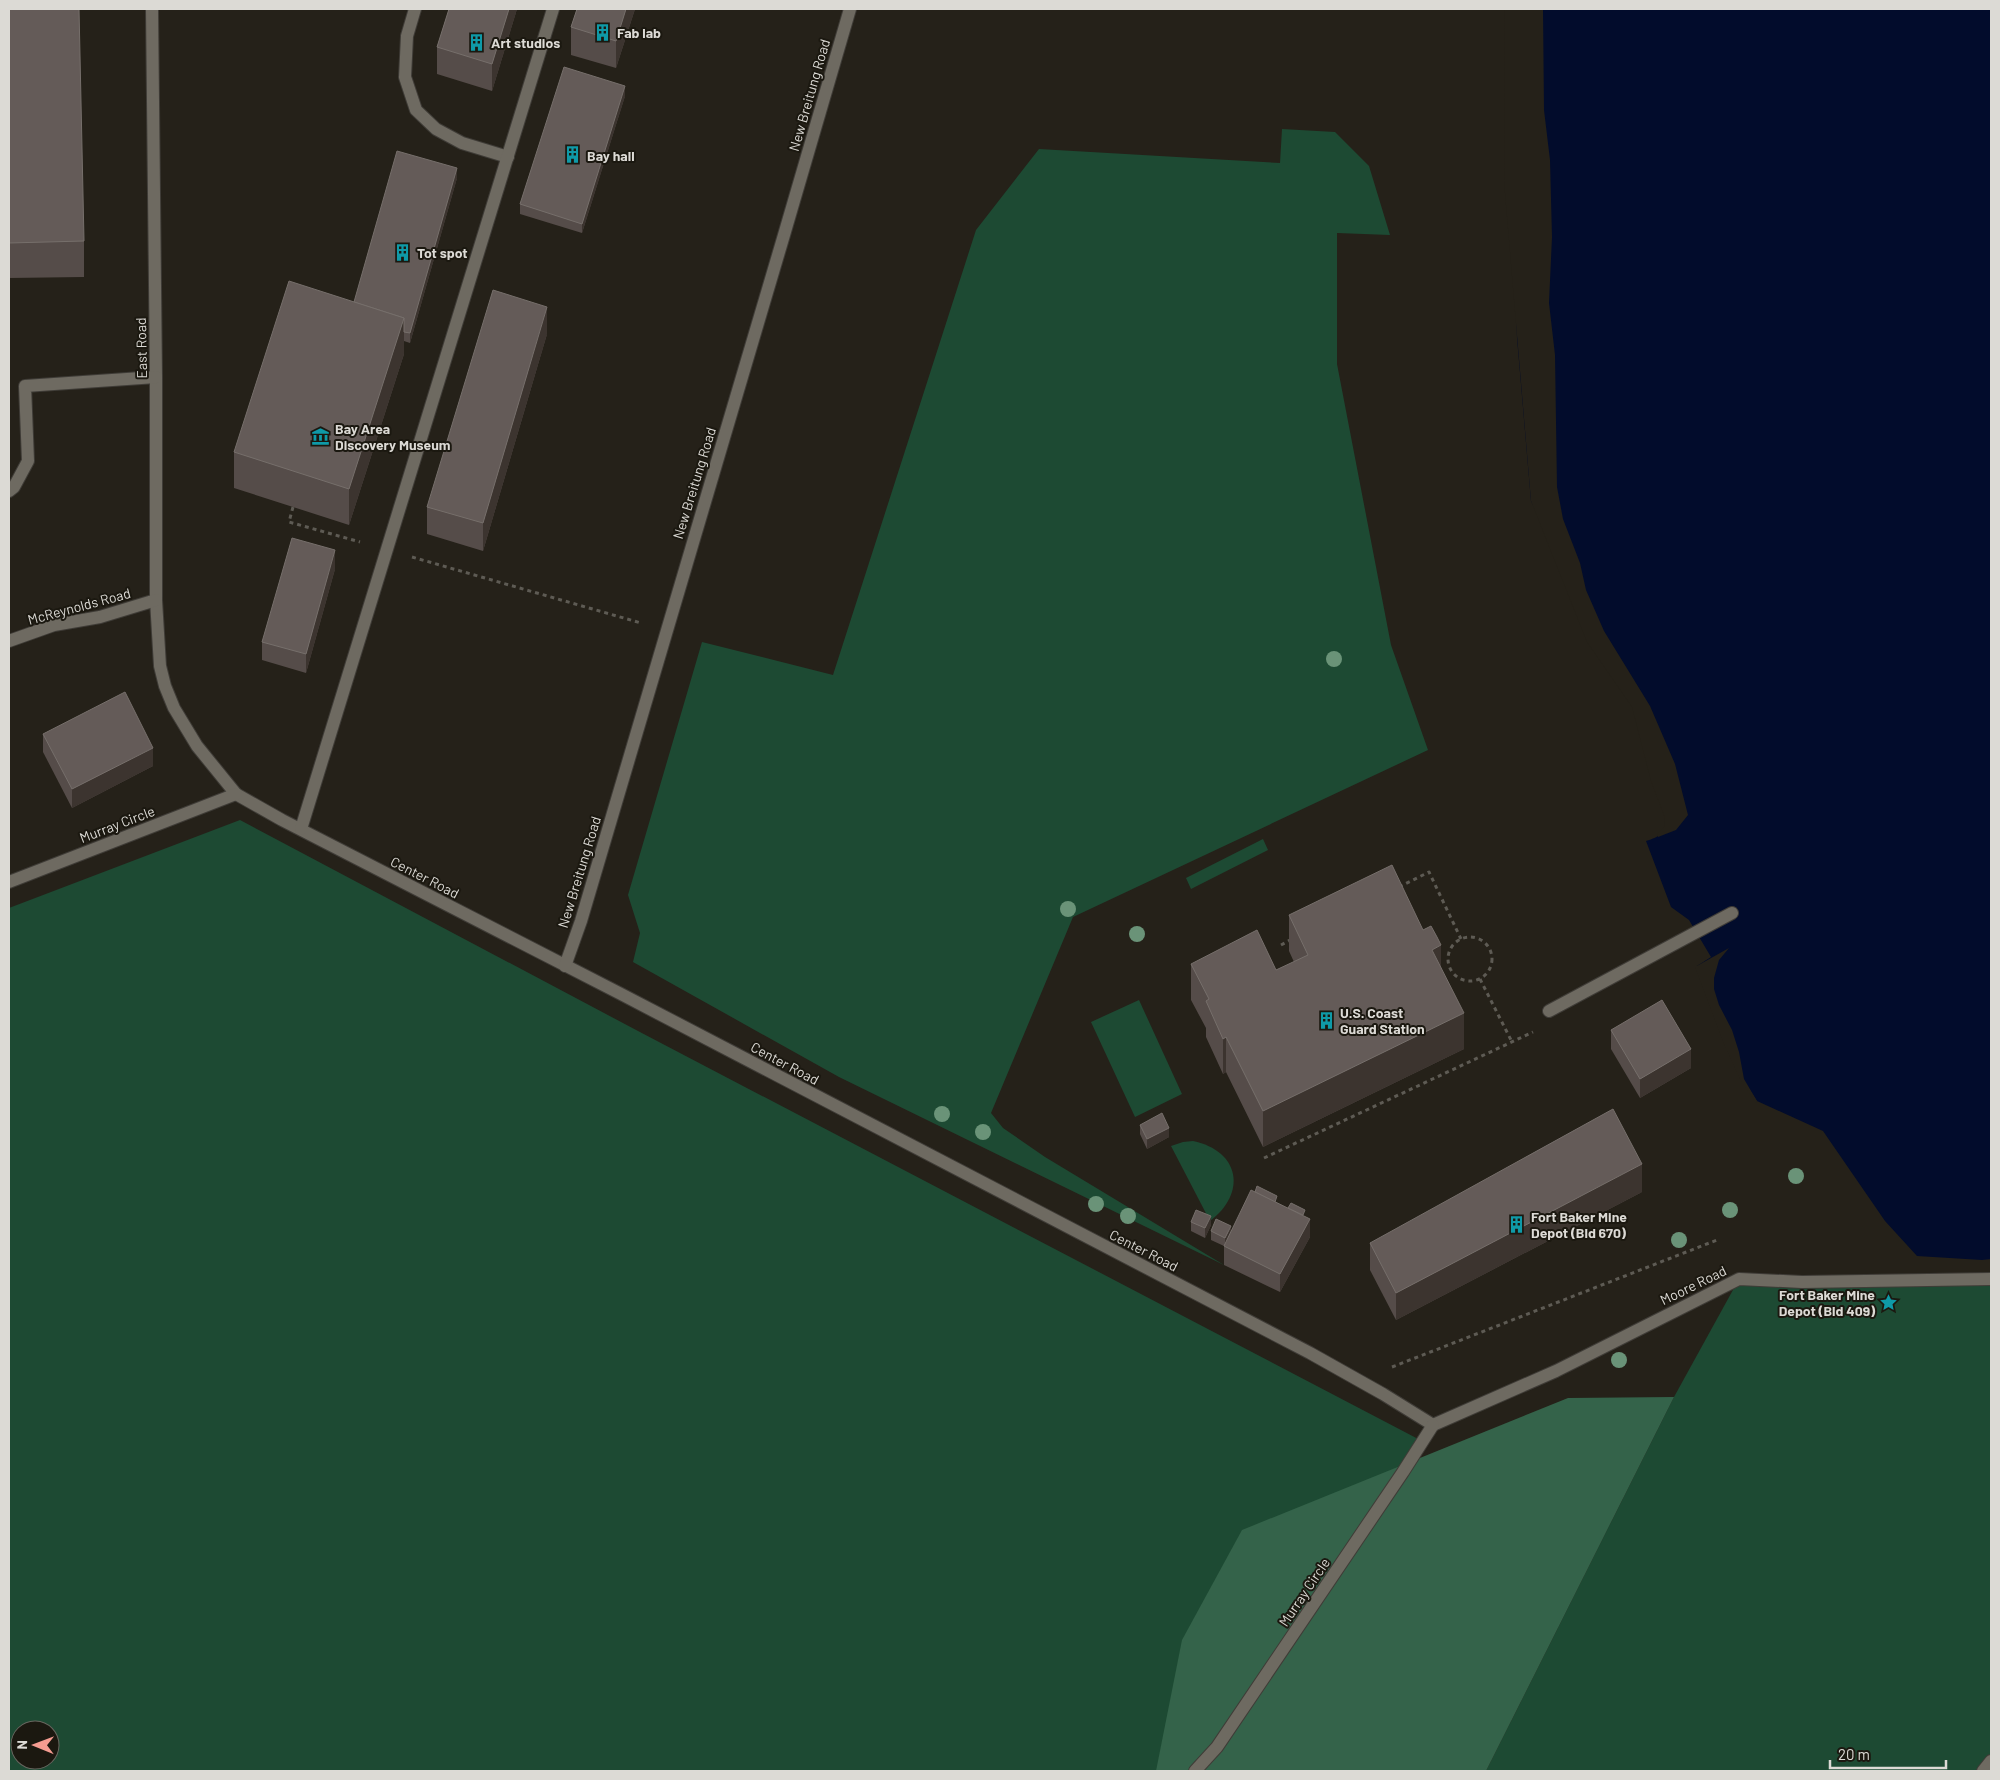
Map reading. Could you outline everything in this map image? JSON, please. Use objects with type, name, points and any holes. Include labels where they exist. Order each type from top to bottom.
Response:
[{"type":"street","name":"East Road","points":[[152,9],[156,378],[156,600],[158,642],[164,686]]},
{"type":"street","points":[[415,9],[407,36],[405,77],[416,110],[436,129],[462,143],[508,157]]},
{"type":"street","points":[[301,830],[554,9]]},
{"type":"street","name":"New Breitung Road","points":[[565,966],[581,921],[850,9]]},
{"type":"street","points":[[9,491],[14,487],[28,461],[24,386],[156,378]]},
{"type":"street","name":"McReynolds Road","points":[[9,641],[54,625],[100,617],[156,600]]},
{"type":"street","name":"Center Road","points":[[164,686],[174,708],[197,746],[236,794],[301,830],[1310,1353],[1433,1425]]},
{"type":"street","name":"Murray Circle","points":[[9,882],[236,794]]},
{"type":"street","points":[[1549,1011],[1732,913]]},
{"type":"street","name":"Moore Road","points":[[1433,1425],[1556,1371],[1739,1279],[1802,1282],[1991,1280]]},
{"type":"street","name":"Murray Circle","points":[[1195,1771],[1217,1747],[1404,1472],[1433,1425]]},
{"type":"street","points":[[1983,1771],[1991,1761]]},
{"type":"path","points":[[293,507],[289,522],[365,544]]},
{"type":"path","points":[[404,555],[666,630]]},
{"type":"path","points":[[1394,889],[1429,872],[1461,939]]},
{"type":"path","points":[[1281,945],[1298,936]]},
{"type":"path","points":[[1471,936],[1478,938],[1489,947],[1492,961],[1490,968],[1480,979],[1465,980],[1459,978],[1449,968],[1447,960],[1449,952],[1452,945],[1461,939],[1471,936]]},
{"type":"path","points":[[1443,970],[1449,968]]},
{"type":"path","points":[[1480,979],[1512,1040]]},
{"type":"path","points":[[1264,1158],[1541,1028]]},
{"type":"path","points":[[1359,1380],[1717,1240]]},
{"type":"green space","points":[[1282,129],[1335,132],[1369,166],[1390,235],[1337,233],[1337,364],[1391,645],[1428,750],[1073,917],[991,1113],[1003,1128],[1045,1157],[1224,1265],[839,1077],[633,962],[640,933],[628,895],[702,642],[833,675],[976,230],[1039,149],[1280,163]]},
{"type":"green space","points":[[240,820],[638,1031],[1422,1441],[1168,1771],[9,1771],[9,908]]},
{"type":"green space","points":[[1263,839],[1268,850],[1191,889],[1186,878]]},
{"type":"green space","points":[[1139,1000],[1182,1094],[1135,1117],[1091,1022]]},
{"type":"green space","points":[[1193,1141],[1209,1146],[1221,1154],[1229,1163],[1233,1174],[1230,1198],[1222,1210],[1210,1221],[1171,1146]]},
{"type":"green space","points":[[1739,1279],[1991,1279],[1991,1771],[1486,1771],[1674,1397]]},
{"type":"green space","points":[[1674,1397],[1486,1771],[1156,1771],[1182,1640],[1242,1530],[1568,1398]]},
{"type":"water","points":[[1507,9],[1991,9],[1991,1259],[1917,1256],[1885,1221],[1823,1131],[1757,1101],[1742,1078],[1697,966],[1711,957],[1689,920],[1671,907],[1646,841],[1662,833],[1666,827],[1668,817],[1634,706],[1531,501],[1517,338]]},
{"type":"pier","points":[[1505,9],[1543,9],[1544,110],[1550,160],[1552,237],[1549,303],[1555,355],[1557,487],[1563,519],[1580,563],[1586,590],[1604,631],[1650,706],[1675,764],[1688,815],[1676,830],[1658,837],[1657,834],[1664,827],[1665,818],[1651,781],[1632,707],[1587,642],[1531,501],[1504,181]]},
{"type":"pier","points":[[1729,948],[1719,960],[1714,978],[1714,989],[1719,1005],[1732,1030],[1739,1052],[1744,1079],[1757,1101],[1756,1103],[1740,1079],[1724,1044],[1695,967]]},
{"type":"building","points":[[9,9],[79,9],[84,241],[9,243]]},
{"type":"building","points":[[449,9],[509,9],[492,64],[437,47]]},
{"type":"building","points":[[577,9],[626,9],[616,41],[571,27]]},
{"type":"building","name":"Bay hall","points":[[564,67],[625,86],[582,224],[520,204]]},
{"type":"building","name":"Tot spot","points":[[397,151],[457,168],[410,333],[404,332],[404,318],[354,302]]},
{"type":"building","points":[[289,281],[404,318],[349,489],[234,452]]},
{"type":"building","points":[[493,290],[547,307],[483,523],[427,507]]},
{"type":"building","points":[[292,538],[335,550],[306,654],[262,642]]},
{"type":"building","points":[[125,692],[153,748],[72,789],[43,734]]},
{"type":"building","name":"U.S. Coast Guard Station","points":[[1392,865],[1423,930],[1431,926],[1441,945],[1432,950],[1464,1013],[1263,1111],[1226,1037],[1223,1039],[1206,1001],[1209,999],[1191,964],[1257,930],[1276,970],[1308,955],[1289,915]]},
{"type":"building","points":[[1662,1000],[1691,1049],[1640,1079],[1611,1030]]},
{"type":"building","points":[[1613,1109],[1642,1164],[1396,1293],[1370,1243]]},
{"type":"building","points":[[1162,1113],[1169,1128],[1147,1139],[1140,1125]]},
{"type":"building","points":[[1257,1186],[1277,1196],[1275,1202],[1255,1192]]},
{"type":"building","points":[[1251,1190],[1310,1219],[1280,1274],[1224,1246]]},
{"type":"building","points":[[1291,1203],[1305,1210],[1303,1215],[1288,1208]]},
{"type":"building","points":[[1196,1210],[1211,1216],[1205,1228],[1191,1222]]},
{"type":"building","points":[[1216,1219],[1231,1226],[1225,1238],[1211,1231]]},
{"type":"place","name":"Fab lab","points":[[603,32]]},
{"type":"place","name":"Art studios","points":[[477,42]]},
{"type":"place","name":"Bay hall","points":[[573,155]]},
{"type":"place","name":"Tot spot","points":[[403,252]]},
{"type":"place","name":"Bay Area Discovery Museum","points":[[321,436]]},
{"type":"place","name":"U.S. Coast Guard Station","points":[[1326,1020]]},
{"type":"place","name":"Fort Baker Mine Depot (Bld 670)","points":[[1517,1224]]},
{"type":"place","name":"Fort Baker Mine Depot (Bld 409)","points":[[1889,1302]]}]
